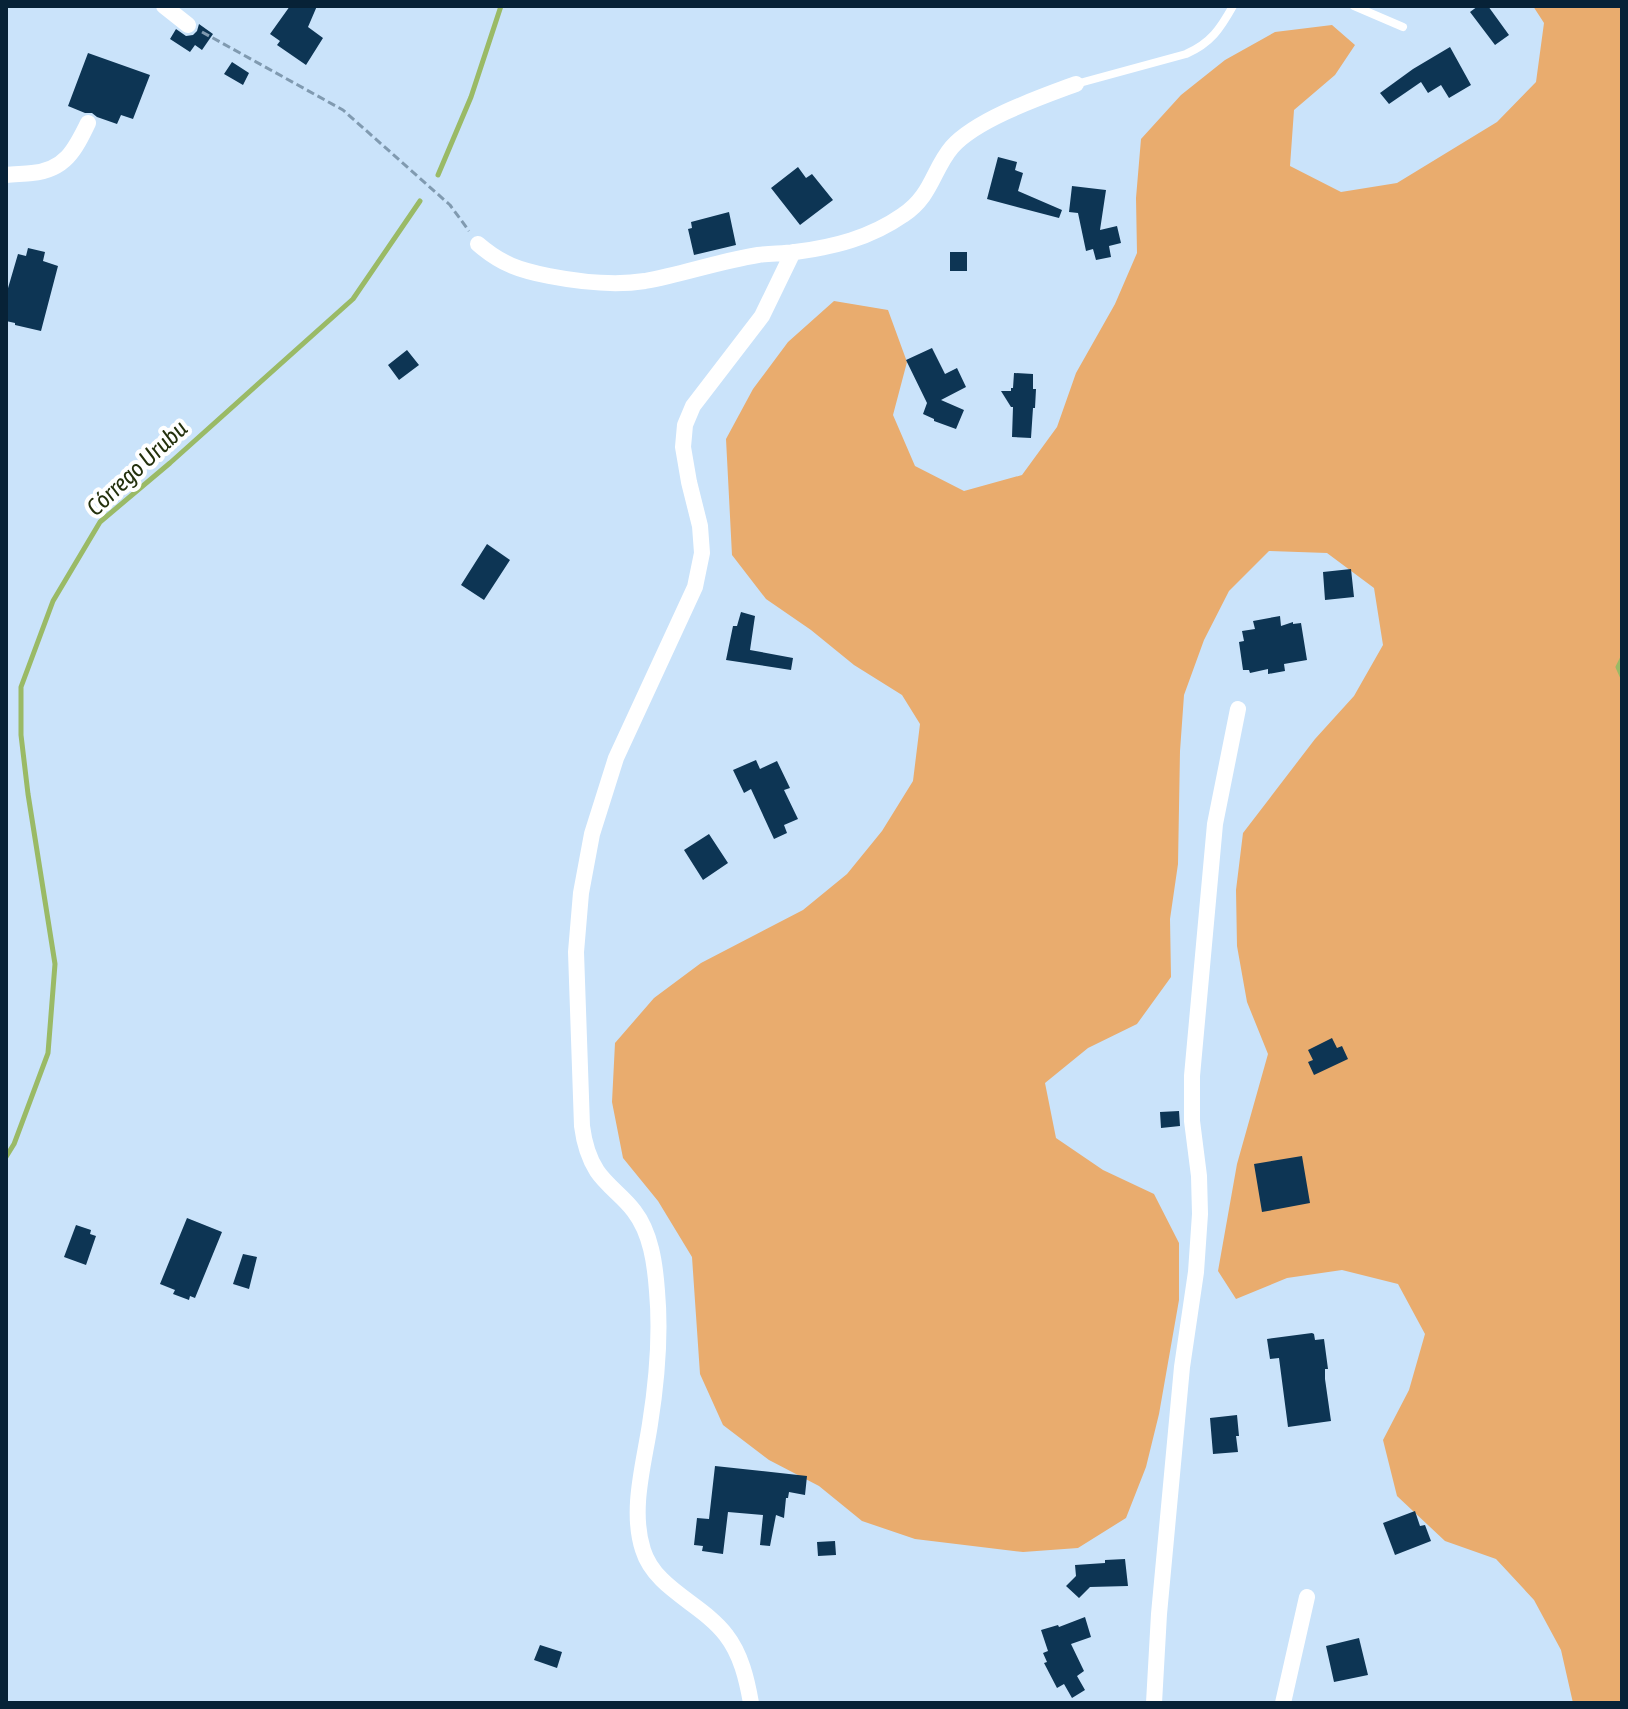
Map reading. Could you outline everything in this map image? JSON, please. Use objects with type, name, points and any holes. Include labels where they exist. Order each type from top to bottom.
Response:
[{"type":"street","points":[[164,6],[188,25]]},
{"type":"street","points":[[478,244],[506,265],[528,272],[613,284],[645,281],[760,255],[846,243],[903,216],[917,204],[950,149],[965,134],[1023,104],[1076,84]]},
{"type":"street","points":[[6,175],[36,173],[57,166],[76,149],[88,123]]},
{"type":"street","points":[[751,1703],[736,1651],[726,1635],[712,1620],[675,1592],[653,1568],[644,1554],[639,1536],[638,1498],[659,1357],[657,1292],[650,1244],[642,1223],[634,1210],[598,1173],[585,1147],[576,952],[581,893],[592,834],[616,758],[695,587],[702,553],[700,526],[683,447],[685,425],[693,406],[762,316],[793,252]]},
{"type":"street","points":[[1154,1703],[1159,1614],[1182,1367],[1196,1272],[1200,1214],[1192,1121],[1192,1076],[1215,824],[1238,709]]},
{"type":"street","points":[[1283,1703],[1307,1597]]},
{"type":"lane","points":[[1076,84],[1198,49],[1209,41],[1233,6]]},
{"type":"lane","points":[[1354,6],[1403,27]]},
{"type":"path","points":[[188,25],[343,110],[450,205],[478,244]]},
{"type":"shaded area","points":[[1533,6],[1622,6],[1622,1703],[1573,1703],[1561,1650],[1534,1600],[1496,1559],[1445,1541],[1397,1496],[1383,1440],[1409,1390],[1425,1334],[1398,1284],[1342,1270],[1287,1278],[1236,1299],[1218,1271],[1237,1164],[1268,1054],[1247,1002],[1237,946],[1236,890],[1243,833],[1315,739],[1354,696],[1383,645],[1374,588],[1327,553],[1269,551],[1229,591],[1204,640],[1184,695],[1178,864],[1170,919],[1171,977],[1137,1024],[1088,1048],[1045,1083],[1056,1138],[1103,1170],[1154,1194],[1179,1243],[1179,1300],[1159,1414],[1146,1467],[1126,1518],[1078,1548],[1023,1552],[915,1539],[862,1521],[819,1486],[769,1460],[723,1425],[700,1374],[692,1257],[658,1201],[623,1158],[612,1102],[615,1043],[654,998],[701,963],[803,910],[847,874],[882,831],[913,781],[920,724],[902,695],[854,665],[766,599],[732,555],[726,439],[753,389],[788,342],[834,301],[888,310],[907,362],[893,415],[915,466],[964,491],[1022,475],[1057,427],[1076,373],[1115,304],[1137,253],[1136,198],[1141,139],[1181,95],[1225,60],[1275,32],[1332,25],[1355,45],[1335,75],[1294,110],[1290,166],[1341,192],[1397,183],[1497,122],[1536,82],[1544,23]]},
{"type":"building","points":[[290,6],[317,6],[308,27],[323,38],[306,65],[277,45],[280,41],[270,34]]},
{"type":"building","points":[[1478,6],[1488,6],[1509,35],[1495,45],[1470,12]]},
{"type":"building","points":[[199,24],[213,34],[202,50],[195,45],[190,52],[170,39],[176,29],[186,36],[193,35]]},
{"type":"building","points":[[1450,47],[1471,85],[1449,98],[1441,85],[1428,93],[1421,82],[1389,104],[1380,93],[1413,69]]},
{"type":"building","points":[[88,53],[150,75],[133,119],[121,115],[117,124],[68,106]]},
{"type":"building","points":[[232,62],[249,73],[243,85],[224,74]]},
{"type":"building","points":[[998,157],[1017,162],[1015,170],[1023,173],[1018,191],[1062,210],[1059,218],[987,199]]},
{"type":"building","points":[[798,167],[806,178],[812,174],[833,200],[800,225],[771,188]]},
{"type":"building","points":[[1072,186],[1106,190],[1100,230],[1117,226],[1121,243],[1109,246],[1111,257],[1096,260],[1093,249],[1086,251],[1078,213],[1069,212]]},
{"type":"building","points":[[729,212],[736,245],[694,255],[688,229],[692,228],[691,222]]},
{"type":"building","points":[[28,248],[45,252],[43,261],[58,266],[41,331],[6,321],[6,295],[18,254],[26,256]]},
{"type":"building","points":[[950,252],[967,252],[967,271],[950,271]]},
{"type":"building","points":[[932,348],[945,374],[957,368],[966,387],[941,400],[964,410],[956,429],[923,414],[927,403],[906,360]]},
{"type":"building","points":[[407,350],[419,365],[399,380],[388,365]]},
{"type":"building","points":[[1014,373],[1033,374],[1033,389],[1036,389],[1031,438],[1012,437],[1013,407],[1001,391],[1011,391]]},
{"type":"building","points":[[487,544],[510,560],[484,600],[461,585]]},
{"type":"building","points":[[1351,569],[1354,597],[1325,600],[1323,572]]},
{"type":"building","points":[[741,612],[755,616],[750,650],[793,658],[791,670],[726,660],[733,626],[737,626]]},
{"type":"building","points":[[1280,616],[1281,626],[1301,623],[1307,660],[1284,664],[1285,671],[1268,674],[1268,669],[1250,673],[1243,670],[1239,642],[1244,641],[1242,631],[1255,629],[1253,621]]},
{"type":"building","points":[[756,760],[760,769],[777,761],[790,788],[784,790],[798,819],[784,825],[787,833],[774,839],[751,789],[744,793],[733,770]]},
{"type":"building","points":[[709,834],[728,863],[703,880],[684,850]]},
{"type":"building","points":[[1332,1038],[1337,1048],[1342,1046],[1348,1059],[1314,1075],[1308,1062],[1313,1060],[1308,1050]]},
{"type":"building","points":[[1179,1111],[1180,1126],[1161,1128],[1160,1112]]},
{"type":"building","points":[[1302,1156],[1310,1203],[1262,1212],[1254,1164]]},
{"type":"building","points":[[187,1218],[222,1232],[195,1298],[190,1296],[189,1300],[173,1294],[175,1290],[160,1284]]},
{"type":"building","points":[[76,1225],[91,1230],[90,1234],[96,1236],[86,1265],[64,1257]]},
{"type":"building","points":[[243,1254],[257,1257],[249,1289],[233,1284]]},
{"type":"building","points":[[1312,1333],[1315,1340],[1324,1339],[1328,1369],[1325,1369],[1325,1379],[1331,1421],[1288,1427],[1279,1358],[1270,1359],[1267,1339]]},
{"type":"building","points":[[1237,1415],[1238,1452],[1213,1454],[1210,1418]]},
{"type":"building","points":[[715,1466],[807,1476],[805,1495],[789,1492],[784,1518],[776,1515],[770,1546],[760,1545],[763,1515],[728,1512],[723,1554],[702,1551],[703,1546],[694,1545],[697,1518],[709,1519]]},
{"type":"building","points":[[1415,1511],[1420,1526],[1425,1525],[1431,1541],[1395,1555],[1383,1523]]},
{"type":"building","points":[[835,1541],[836,1555],[818,1556],[817,1542]]},
{"type":"building","points":[[1125,1559],[1128,1586],[1090,1587],[1079,1598],[1066,1586],[1076,1576],[1075,1565]]},
{"type":"building","points":[[1085,1617],[1091,1637],[1071,1644],[1084,1671],[1077,1676],[1085,1690],[1072,1698],[1064,1684],[1057,1688],[1044,1663],[1047,1662],[1043,1653],[1048,1651],[1041,1630]]},
{"type":"building","points":[[1359,1638],[1368,1675],[1334,1682],[1326,1646]]},
{"type":"building","points":[[540,1645],[562,1652],[557,1668],[534,1660]]},
{"type":"waterway","name":"Córrego Urubu","points":[[438,175],[471,97],[501,6]]},
{"type":"waterway","name":"Córrego Urubu","points":[[6,1157],[14,1144],[48,1053],[55,964],[28,794],[21,735],[21,687],[53,601],[100,522],[353,299],[420,201]]},
{"type":"waterway","name":"Córrego Urubu","points":[[1622,659],[1618,667],[1622,676]]}]
